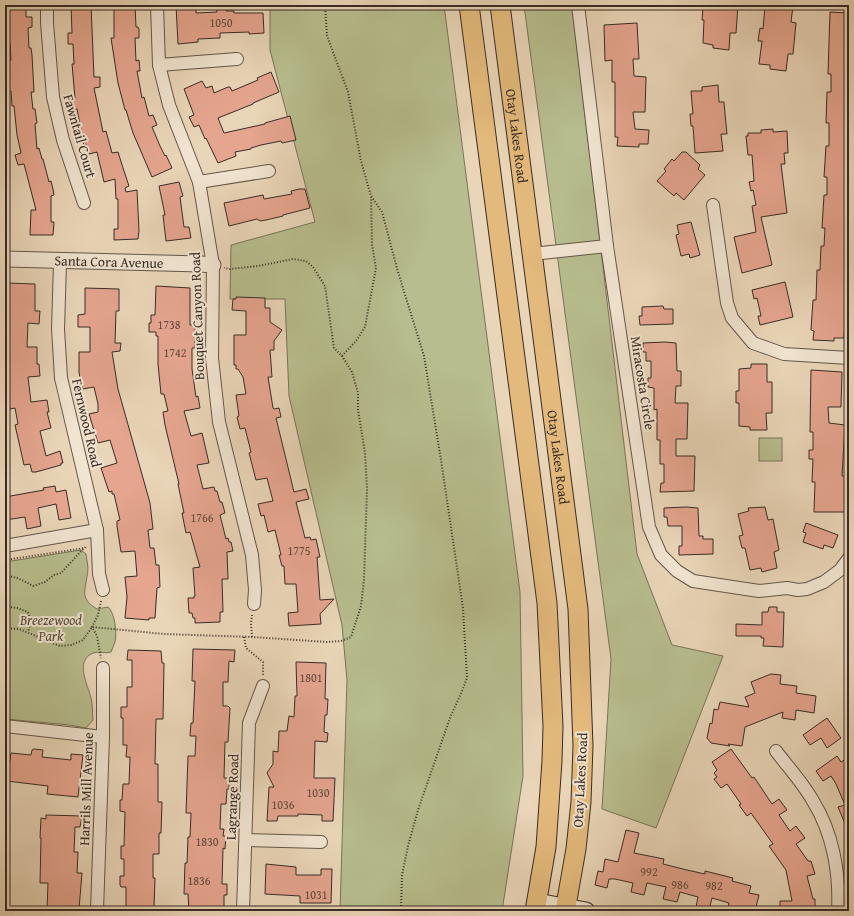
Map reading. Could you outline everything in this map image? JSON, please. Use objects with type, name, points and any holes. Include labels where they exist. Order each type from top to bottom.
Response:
[{"type":"main road","name":"Otay Lakes Road","points":[[469,5],[546,603],[553,726],[552,761],[546,847],[536,907]]},
{"type":"main road","name":"Otay Lakes Road","points":[[500,5],[578,609],[583,746],[581,802],[576,849],[566,909]]},
{"type":"main road","points":[[536,907],[586,911]]},
{"type":"street","name":"Fawntail Court","points":[[46,5],[52,97],[63,140],[84,203]]},
{"type":"street","name":"Bouquet Canyon Road","points":[[157,5],[159,65],[169,106],[199,182],[213,265],[212,358],[219,422],[252,555],[255,590],[254,604]]},
{"type":"street","name":"Miracosta Circle","points":[[578,5],[607,246],[649,527],[661,555],[677,571],[693,581],[759,591],[787,588],[798,590],[816,586],[832,577],[840,570],[849,558]]},
{"type":"street","points":[[159,65],[237,59]]},
{"type":"street","points":[[199,182],[269,171]]},
{"type":"street","points":[[713,205],[727,303],[732,318],[753,342],[784,354],[849,358]]},
{"type":"street","points":[[532,254],[607,246]]},
{"type":"street","name":"Santa Cora Avenue","points":[[5,259],[60,262],[213,265]]},
{"type":"street","name":"Fernwood Road","points":[[60,262],[58,329],[61,378],[97,530],[98,574],[103,590]]},
{"type":"street","points":[[5,546],[97,530]]},
{"type":"street","name":"Harrils Mill Avenue","points":[[97,911],[103,737],[103,668]]},
{"type":"street","name":"Lagrange Road","points":[[243,911],[249,723],[263,686]]},
{"type":"street","points":[[5,726],[103,737]]},
{"type":"street","points":[[776,751],[813,800],[824,823],[837,870],[838,911]]},
{"type":"street","points":[[246,840],[321,842]]},
{"type":"path","points":[[325,5],[327,36],[348,92],[361,161],[371,196],[372,245],[376,268],[365,327],[356,341],[342,356]]},
{"type":"path","points":[[371,196],[382,212],[398,272],[424,356],[463,608],[467,678],[450,718],[418,810],[402,875],[401,911]]},
{"type":"path","points":[[92,627],[164,634],[252,637],[327,642],[341,641],[351,637],[361,606],[364,580],[367,489],[365,453],[358,410],[358,393],[352,372],[342,356],[334,348],[325,286],[313,267],[306,261],[294,259],[265,265],[230,269],[213,265]]},
{"type":"path","points":[[5,576],[12,576],[33,586],[45,582],[54,575],[61,573],[85,548],[97,530]]},
{"type":"path","points":[[5,560],[85,548]]},
{"type":"path","points":[[5,628],[19,629],[60,646],[71,645],[82,640],[92,627],[98,614],[103,590]]},
{"type":"path","points":[[252,637],[251,623],[254,604]]},
{"type":"path","points":[[5,606],[28,612],[31,621],[28,632]]},
{"type":"path","points":[[92,627],[97,636],[103,668]]},
{"type":"path","points":[[244,637],[246,648],[263,662],[263,686]]},
{"type":"green space","points":[[270,5],[444,5],[520,592],[523,776],[502,911],[340,911],[347,680],[342,625],[289,396],[285,299],[230,299],[231,245],[315,222],[270,50]]},
{"type":"green space","points":[[524,5],[572,5],[637,554],[672,645],[723,656],[656,828],[602,809],[611,659]]},
{"type":"green space","points":[[759,438],[782,438],[782,461],[759,461]]},
{"type":"green space","name":"Breezewood Park","points":[[81,550],[86,554],[88,565],[85,591],[86,598],[88,602],[97,609],[108,607],[114,618],[116,629],[115,642],[111,652],[93,653],[87,657],[84,662],[83,667],[85,680],[92,701],[93,720],[86,728],[70,725],[5,719],[5,562]]},
{"type":"building","points":[[6,5],[26,5],[26,17],[32,17],[32,27],[28,28],[29,48],[31,48],[32,55],[34,92],[31,92],[33,109],[35,109],[37,123],[35,124],[37,149],[39,148],[49,182],[51,181],[54,195],[51,196],[51,222],[54,222],[53,235],[30,235],[31,210],[36,210],[24,164],[18,165],[15,155],[21,153],[17,135],[14,106],[12,106],[11,91],[8,92],[7,73],[5,73],[5,60],[11,60],[10,43],[8,43]]},
{"type":"building","points":[[71,5],[91,5],[94,77],[100,77],[100,87],[94,88],[103,132],[106,131],[112,153],[118,152],[129,186],[125,188],[126,192],[137,190],[138,239],[114,240],[114,229],[118,229],[118,199],[116,199],[115,179],[104,182],[97,152],[89,154],[86,144],[84,145],[81,137],[77,109],[73,110],[71,99],[75,98],[72,64],[74,64],[73,44],[68,44],[68,33],[72,33]]},
{"type":"building","points":[[114,5],[135,5],[136,27],[139,29],[139,38],[135,38],[136,61],[139,60],[140,71],[137,71],[142,98],[144,97],[149,116],[153,115],[157,125],[152,127],[172,168],[152,177],[133,133],[118,83],[111,38],[114,38]]},
{"type":"building","points":[[176,5],[196,5],[196,13],[217,12],[216,5],[226,5],[226,11],[234,11],[234,13],[263,13],[264,33],[220,33],[220,38],[198,39],[198,42],[178,44]]},
{"type":"building","points":[[706,5],[738,5],[736,33],[730,33],[729,50],[713,48],[713,45],[703,43],[704,20],[702,20],[703,8],[706,8]]},
{"type":"building","points":[[777,5],[793,6],[791,22],[796,23],[793,54],[788,54],[786,71],[770,69],[770,65],[759,64],[762,41],[758,41],[760,28],[763,29],[765,7],[777,7]]},
{"type":"building","points":[[830,12],[848,13],[849,15],[849,256],[844,338],[834,338],[834,341],[813,340],[814,331],[811,330],[813,300],[816,300],[817,270],[820,270],[821,246],[824,246],[825,228],[822,228],[824,195],[827,195],[827,177],[824,177],[826,146],[829,146],[829,123],[826,123],[827,92],[831,92],[831,74],[828,74]]},
{"type":"building","points":[[637,23],[639,59],[633,59],[634,76],[646,77],[645,112],[633,112],[635,129],[649,130],[648,144],[639,144],[639,147],[617,146],[618,137],[615,137],[615,82],[612,82],[612,60],[605,61],[604,25]]},
{"type":"building","points":[[271,72],[279,92],[218,118],[224,133],[265,124],[290,116],[296,140],[282,143],[281,141],[235,152],[236,156],[218,163],[199,125],[194,127],[189,117],[194,115],[184,89],[202,81],[206,88],[212,86],[214,93],[228,87],[230,87],[232,91],[258,80],[257,78]]},
{"type":"building","points":[[718,85],[719,102],[724,102],[727,134],[721,134],[723,151],[695,153],[693,126],[691,126],[690,114],[693,114],[691,91],[702,91],[702,87]]},
{"type":"building","points":[[773,129],[773,132],[787,131],[788,153],[784,153],[785,164],[781,164],[787,213],[761,217],[772,265],[742,273],[734,237],[756,232],[752,206],[756,205],[753,190],[751,191],[749,182],[754,181],[752,155],[748,155],[746,136],[748,136],[748,133],[761,133],[761,130]]},
{"type":"building","points":[[682,152],[686,152],[700,165],[698,169],[705,175],[684,200],[676,193],[674,196],[657,181],[666,171],[664,169],[672,159],[674,161]]},
{"type":"building","points":[[179,182],[183,196],[180,197],[184,227],[189,227],[191,238],[166,241],[163,215],[165,215],[159,186]]},
{"type":"building","points":[[305,189],[310,208],[266,220],[260,221],[257,219],[229,226],[224,203],[263,195],[264,199],[292,194],[291,191]]},
{"type":"building","points":[[691,222],[700,255],[690,258],[689,254],[681,256],[676,235],[679,234],[677,225]]},
{"type":"building","points":[[785,282],[793,317],[760,325],[758,316],[761,316],[757,298],[754,299],[752,290]]},
{"type":"building","points":[[6,283],[35,284],[35,311],[40,311],[39,324],[28,323],[27,347],[37,347],[37,364],[39,364],[40,376],[28,377],[31,402],[47,400],[49,412],[47,412],[51,428],[40,431],[46,456],[60,451],[63,463],[61,463],[61,465],[36,472],[32,472],[30,464],[24,465],[15,425],[18,424],[15,408],[10,409],[5,376]]},
{"type":"building","points":[[156,286],[190,288],[190,325],[195,325],[195,348],[192,348],[192,369],[196,397],[198,396],[200,408],[184,411],[191,436],[202,433],[209,463],[197,465],[203,489],[214,487],[215,491],[217,491],[225,513],[220,515],[226,539],[228,538],[229,542],[231,542],[233,551],[227,552],[228,579],[222,579],[223,612],[220,612],[220,622],[195,623],[195,618],[193,618],[192,613],[189,613],[188,598],[194,598],[195,596],[193,568],[200,567],[190,532],[186,533],[179,484],[165,425],[163,412],[168,411],[164,394],[161,394],[158,364],[158,336],[156,336],[156,332],[149,332],[151,315],[155,315]]},
{"type":"building","points":[[85,288],[119,289],[119,311],[116,311],[115,343],[121,343],[120,351],[112,352],[118,389],[150,503],[153,529],[148,530],[150,548],[154,548],[156,565],[159,565],[160,587],[157,588],[155,618],[149,618],[149,620],[125,618],[127,597],[125,577],[137,576],[135,551],[121,552],[117,526],[117,521],[120,520],[114,494],[112,494],[112,491],[109,492],[101,468],[117,463],[110,440],[98,443],[89,414],[98,412],[98,404],[94,387],[83,389],[81,384],[79,372],[79,352],[90,352],[90,327],[78,327],[78,315],[85,314]]},
{"type":"building","points":[[236,297],[265,298],[265,308],[270,308],[270,322],[282,330],[274,341],[274,350],[270,350],[272,377],[268,377],[273,408],[279,408],[281,417],[276,418],[294,492],[306,489],[309,499],[296,502],[305,538],[310,537],[311,540],[316,539],[320,557],[317,557],[320,600],[334,599],[320,614],[321,624],[289,626],[288,613],[298,612],[296,584],[285,584],[284,566],[282,566],[279,555],[281,555],[275,530],[268,532],[264,515],[261,516],[258,504],[273,501],[267,478],[256,480],[249,453],[251,452],[245,428],[240,429],[237,417],[239,416],[236,395],[246,394],[243,377],[238,369],[236,369],[236,365],[234,365],[234,335],[246,335],[246,311],[232,310],[233,299],[236,299]]},
{"type":"building","points":[[663,306],[664,309],[673,309],[673,324],[640,325],[639,316],[642,316],[642,307]]},
{"type":"building","points":[[643,343],[676,343],[677,371],[681,371],[681,386],[676,386],[675,403],[688,403],[687,439],[676,439],[676,456],[695,456],[694,491],[660,492],[661,483],[664,483],[664,464],[660,464],[660,440],[657,440],[657,409],[654,410],[654,388],[648,387],[648,378],[651,378],[651,361],[646,361],[646,352],[643,352]]},
{"type":"building","points":[[751,364],[767,364],[767,382],[772,382],[772,413],[766,413],[767,430],[750,430],[750,427],[739,426],[739,403],[736,403],[736,391],[739,391],[739,369],[751,368]]},
{"type":"building","points":[[811,370],[842,372],[841,407],[828,407],[829,423],[845,425],[842,476],[847,476],[845,512],[814,512],[815,482],[812,482],[813,459],[809,459],[809,450],[813,450],[813,432],[810,432]]},
{"type":"building","points":[[55,486],[56,492],[66,490],[71,518],[59,520],[56,504],[38,508],[41,526],[27,529],[25,517],[5,520],[5,497],[44,490],[43,488]]},
{"type":"building","points":[[765,507],[768,520],[773,519],[779,550],[774,552],[777,568],[762,572],[761,568],[750,570],[745,548],[742,548],[739,536],[743,535],[738,514],[749,511],[748,508]]},
{"type":"building","points":[[664,508],[698,508],[699,536],[703,536],[703,539],[713,539],[713,554],[679,555],[679,546],[682,546],[682,526],[668,526],[667,517],[664,517]]},
{"type":"building","points":[[806,523],[838,535],[833,548],[824,545],[823,549],[803,542],[806,533],[803,532]]},
{"type":"building","points":[[769,607],[777,607],[777,612],[784,612],[783,647],[763,646],[764,638],[761,638],[761,636],[736,636],[736,624],[762,625],[762,612],[768,612]]},
{"type":"building","points":[[193,649],[235,650],[234,662],[229,661],[228,682],[223,682],[223,706],[228,706],[230,708],[228,742],[225,742],[224,778],[229,778],[229,789],[227,789],[226,804],[221,804],[220,829],[224,829],[223,836],[226,836],[225,849],[223,848],[222,884],[227,884],[227,895],[224,895],[224,910],[189,911],[188,894],[184,894],[185,863],[187,863],[191,813],[186,813],[188,756],[195,756],[196,736],[190,736],[191,723],[193,723],[195,681],[192,681]]},
{"type":"building","points":[[128,650],[161,651],[162,663],[164,663],[163,719],[156,719],[155,764],[158,764],[158,802],[162,802],[161,833],[159,833],[159,854],[153,854],[153,878],[155,878],[154,908],[126,908],[126,887],[121,887],[120,885],[120,876],[124,876],[124,859],[121,859],[121,846],[124,846],[125,812],[120,811],[120,800],[122,800],[123,784],[129,784],[130,757],[126,757],[127,745],[123,745],[123,718],[121,718],[121,707],[127,707],[127,687],[132,687],[132,660],[127,660]]},
{"type":"building","points":[[296,662],[326,663],[325,699],[328,699],[324,732],[328,733],[327,742],[315,741],[314,778],[335,778],[333,821],[322,821],[322,815],[298,814],[298,816],[278,816],[277,821],[267,821],[269,787],[274,787],[267,773],[273,764],[273,751],[278,752],[279,731],[287,731],[289,716],[294,717],[295,696],[297,696]]},
{"type":"building","points":[[771,674],[781,675],[780,684],[797,686],[796,693],[816,696],[814,713],[796,710],[795,720],[782,718],[783,712],[745,727],[742,746],[711,743],[707,738],[710,723],[712,724],[714,709],[718,710],[720,702],[749,707],[745,697],[755,693],[751,682]]},
{"type":"building","points":[[827,718],[841,738],[827,748],[821,738],[810,745],[803,735]]},
{"type":"building","points":[[731,749],[752,778],[754,777],[772,804],[779,799],[787,810],[779,815],[790,831],[796,826],[805,838],[796,844],[808,861],[811,861],[815,874],[807,876],[813,899],[815,899],[815,911],[780,911],[780,901],[792,901],[786,870],[769,846],[773,844],[751,813],[747,816],[739,805],[741,804],[727,784],[721,788],[714,779],[717,777],[714,773],[717,770],[712,762]]},
{"type":"building","points":[[32,750],[43,750],[42,757],[71,760],[71,754],[83,755],[78,797],[47,794],[48,786],[7,781],[11,753],[31,755]]},
{"type":"building","points":[[837,756],[841,762],[849,757],[849,833],[838,807],[845,805],[836,784],[831,776],[823,781],[816,771]]},
{"type":"building","points":[[46,815],[82,816],[80,827],[75,827],[74,852],[78,852],[77,873],[82,873],[79,909],[76,908],[76,911],[47,911],[48,883],[40,883],[41,818],[46,819]]},
{"type":"building","points":[[626,830],[639,833],[634,853],[664,859],[663,864],[705,874],[705,871],[733,878],[732,881],[751,886],[749,893],[759,895],[755,911],[741,908],[741,911],[727,911],[729,903],[712,898],[709,910],[696,907],[698,897],[680,892],[677,902],[663,899],[666,887],[647,883],[644,895],[631,892],[633,883],[615,879],[609,879],[607,888],[595,885],[598,871],[603,872],[605,859],[618,862]]},
{"type":"building","points":[[266,864],[296,867],[296,875],[321,875],[321,869],[332,869],[331,903],[300,903],[300,896],[265,894]]}]
